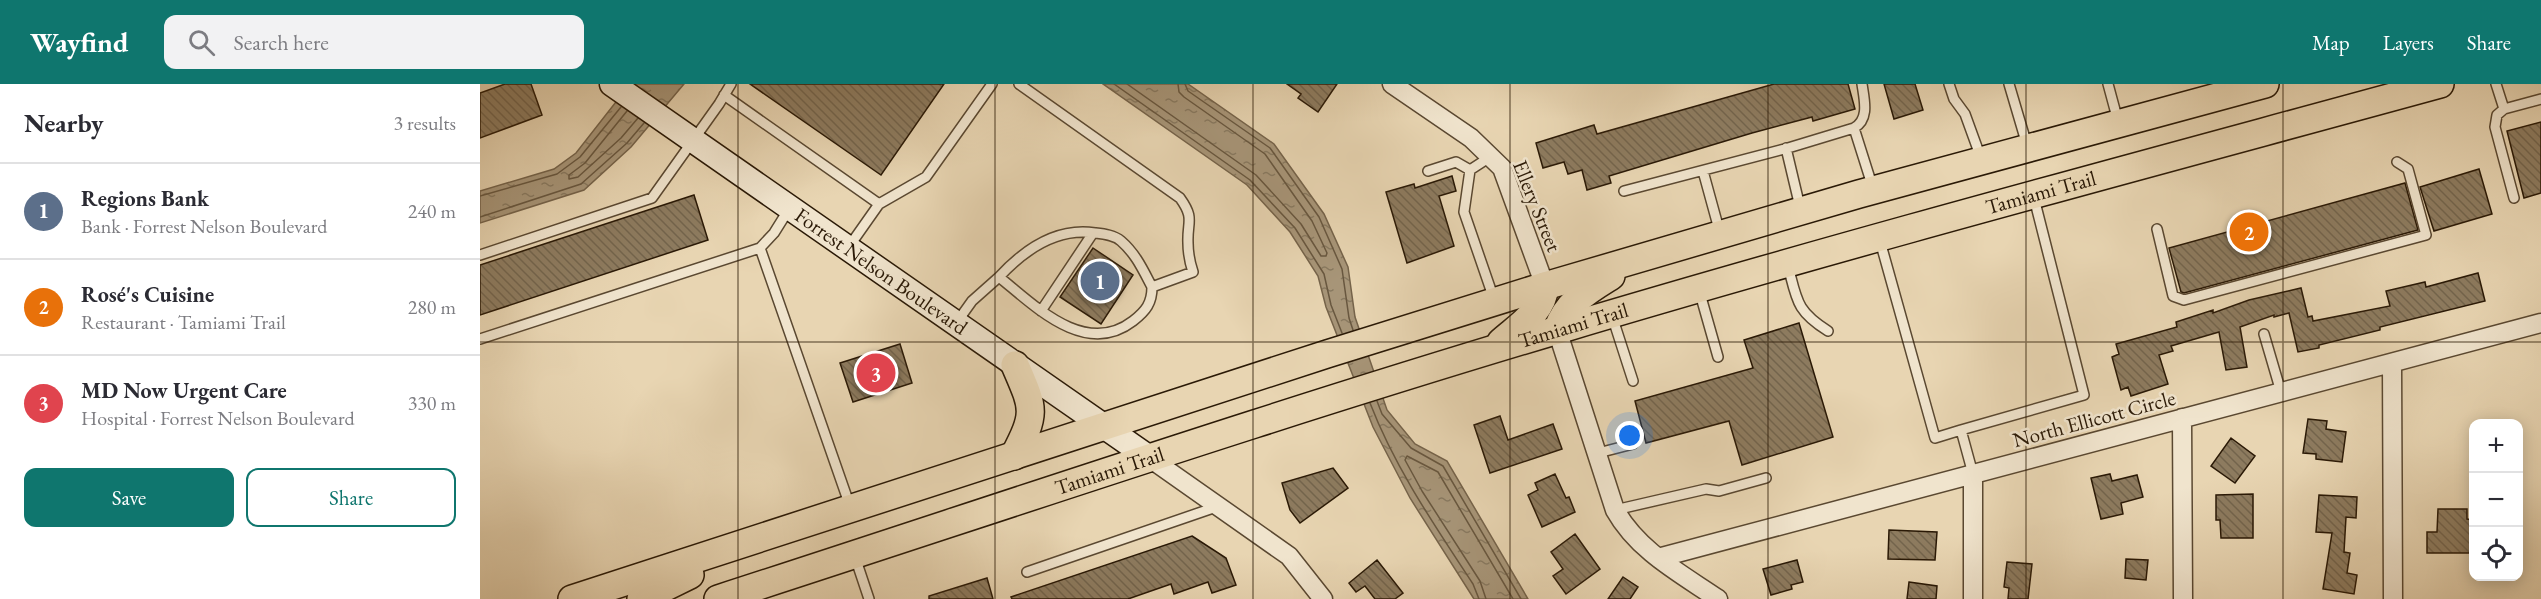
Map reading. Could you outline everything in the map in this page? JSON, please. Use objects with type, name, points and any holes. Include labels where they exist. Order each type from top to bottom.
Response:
[{"type":"main road","points":[[572,599],[1326,354],[1545,286],[1874,190],[2262,84]]},
{"type":"main road","name":"Tamiami Trail","points":[[731,597],[1340,397],[1557,330],[1698,288],[2440,84]]},
{"type":"main road","points":[[1557,330],[1570,305],[1583,293],[1634,260]]},
{"type":"main road","points":[[1491,350],[1531,316],[1540,305],[1545,286]]},
{"type":"main road","points":[[1014,456],[1032,415],[1029,397],[1016,365]]},
{"type":"main road","points":[[641,599],[786,530]]},
{"type":"street","name":"Forrest Nelson Boulevard","points":[[613,85],[1151,459]]},
{"type":"street","name":"Ellery Street","points":[[1397,85],[1471,138],[1502,168],[1545,286]]},
{"type":"street","name":"North Ellicott Circle","points":[[1658,558],[2541,323]]},
{"type":"street","points":[[1557,330],[1616,510],[1626,529],[1642,546],[1718,599]]},
{"type":"street","points":[[2392,363],[2393,599]]},
{"type":"street","points":[[2182,418],[2183,599]]},
{"type":"street","points":[[1151,459],[1289,556],[1323,599]]},
{"type":"street","points":[[1973,474],[1973,599]]},
{"type":"lane","points":[[480,255],[652,198],[731,84]]},
{"type":"lane","points":[[848,248],[879,204],[926,177],[992,84]]},
{"type":"lane","points":[[1019,84],[1180,198],[1190,212],[1188,241],[1193,272],[1152,286]]},
{"type":"lane","points":[[1624,191],[1854,128],[1865,115],[1862,84]]},
{"type":"lane","points":[[1949,84],[1954,99],[1965,114],[1982,160]]},
{"type":"lane","points":[[2009,84],[2028,147]]},
{"type":"lane","points":[[2108,84],[2118,123]]},
{"type":"lane","points":[[2496,84],[2504,109]]},
{"type":"lane","points":[[724,95],[879,204]]},
{"type":"lane","points":[[2514,198],[2495,127],[2497,115],[2504,109],[2541,99]]},
{"type":"lane","points":[[1854,128],[1874,190]]},
{"type":"lane","points":[[1786,148],[1801,212]]},
{"type":"lane","points":[[1490,157],[1470,170],[1464,212],[1495,302]]},
{"type":"lane","points":[[1428,171],[1456,162],[1470,170]]},
{"type":"lane","points":[[2157,228],[2174,296],[2184,300],[2426,235],[2408,169],[2397,162]]},
{"type":"lane","points":[[1703,171],[1720,235]]},
{"type":"lane","points":[[1880,238],[1935,438],[2084,395],[2033,195]]},
{"type":"lane","points":[[480,339],[760,248],[774,233],[790,208]]},
{"type":"lane","points":[[956,324],[972,301],[1018,256],[1050,238],[1067,232],[1083,231],[1119,239],[1134,254],[1152,286],[1152,300],[1143,314],[1126,327],[1095,334],[1048,318],[999,277]]},
{"type":"lane","points":[[1041,311],[1093,233]]},
{"type":"lane","points":[[760,248],[850,509]]},
{"type":"lane","points":[[1787,264],[1799,307],[1810,320],[1828,331]]},
{"type":"lane","points":[[1698,288],[1718,357]]},
{"type":"lane","points":[[1612,314],[1633,381]]},
{"type":"lane","points":[[2264,334],[2281,392]]},
{"type":"lane","points":[[1961,430],[1973,474]]},
{"type":"lane","points":[[1598,453],[1633,444],[1630,433]]},
{"type":"lane","points":[[1616,510],[1706,489],[1719,491],[1766,478]]},
{"type":"lane","points":[[1027,572],[1219,506]]},
{"type":"lane","points":[[855,555],[869,599]]},
{"type":"water","points":[[630,84],[684,84],[631,147],[584,190],[480,223],[480,191],[554,169],[576,153]]},
{"type":"water","points":[[1103,84],[1188,84],[1274,144],[1324,214],[1348,267],[1355,317],[1387,410],[1415,444],[1447,461],[1528,599],[1474,599],[1410,498],[1373,427],[1326,307],[1318,276],[1290,232],[1247,185]]},
{"type":"building","points":[[505,84],[531,84],[542,115],[480,138],[480,93]]},
{"type":"building","points":[[750,84],[944,84],[881,175]]},
{"type":"building","points":[[1287,84],[1337,84],[1318,112],[1298,98],[1301,94]]},
{"type":"building","points":[[1774,84],[1848,84],[1855,109],[1813,121],[1812,117],[1752,133],[1609,176],[1611,183],[1587,190],[1582,170],[1568,174],[1564,162],[1543,168],[1536,143],[1594,125],[1597,134]]},
{"type":"building","points":[[1884,84],[1915,84],[1923,110],[1894,119]]},
{"type":"building","points":[[2541,122],[2541,193],[2524,198],[2507,131]]},
{"type":"building","points":[[2479,169],[2492,214],[2434,231],[2420,187]]},
{"type":"building","points":[[1452,176],[1456,191],[1439,196],[1454,246],[1407,263],[1386,192],[1414,184],[1415,188]]},
{"type":"building","points":[[2405,183],[2418,230],[2181,292],[2169,248]]},
{"type":"building","points":[[694,195],[708,240],[480,315],[480,265]]},
{"type":"building","points":[[1093,248],[1133,275],[1101,324],[1060,297]]},
{"type":"building","points":[[2478,273],[2485,301],[2380,327],[2380,330],[2298,352],[2289,313],[2274,317],[2274,315],[2240,327],[2247,367],[2226,370],[2219,332],[2171,346],[2173,351],[2159,355],[2168,384],[2131,396],[2128,387],[2121,390],[2112,357],[2119,354],[2116,344],[2177,327],[2176,322],[2213,310],[2213,313],[2249,300],[2301,288],[2308,317],[2312,316],[2313,321],[2390,306],[2386,291],[2425,282],[2426,287]]},
{"type":"building","points":[[1799,323],[1833,437],[1742,465],[1729,421],[1646,443],[1635,401],[1753,368],[1744,340]]},
{"type":"building","points":[[900,344],[912,383],[853,402],[840,363]]},
{"type":"building","points":[[1500,416],[1508,440],[1553,424],[1562,449],[1490,473],[1474,425]]},
{"type":"building","points":[[2308,419],[2327,421],[2326,429],[2346,432],[2342,462],[2316,459],[2316,454],[2303,453]]},
{"type":"building","points":[[2231,438],[2255,456],[2235,483],[2211,466]]},
{"type":"building","points":[[1333,468],[1348,488],[1300,523],[1290,510],[1282,483]]},
{"type":"building","points":[[1555,474],[1575,512],[1542,527],[1528,495],[1538,490],[1535,483]]},
{"type":"building","points":[[2110,474],[2112,481],[2137,475],[2143,497],[2121,503],[2123,514],[2101,519],[2091,478]]},
{"type":"building","points":[[2253,494],[2253,538],[2221,538],[2220,520],[2216,520],[2216,495]]},
{"type":"building","points":[[2319,495],[2357,497],[2356,518],[2346,517],[2344,552],[2350,553],[2347,573],[2357,575],[2354,594],[2323,589],[2332,533],[2316,532]]},
{"type":"building","points":[[2438,509],[2467,509],[2469,553],[2427,553],[2427,532],[2437,532]]},
{"type":"building","points":[[1889,530],[1937,532],[1935,560],[1888,559]]},
{"type":"building","points":[[1575,534],[1600,569],[1566,594],[1553,576],[1563,569],[1551,552]]},
{"type":"building","points":[[1192,536],[1226,558],[1236,585],[1212,593],[1208,582],[1174,594],[1171,584],[1128,599],[1012,599],[1011,597]]},
{"type":"building","points":[[2126,559],[2148,560],[2146,580],[2125,578]]},
{"type":"building","points":[[1377,560],[1403,593],[1395,599],[1375,599],[1365,586],[1356,592],[1349,583]]},
{"type":"building","points":[[1797,560],[1803,582],[1791,585],[1792,589],[1771,595],[1763,569]]},
{"type":"building","points":[[2007,562],[2032,564],[2028,599],[2008,599],[2009,588],[2004,587]]},
{"type":"building","points":[[1623,577],[1638,587],[1630,599],[1608,599]]},
{"type":"building","points":[[987,578],[993,599],[929,599],[929,596]]},
{"type":"building","points":[[1909,582],[1937,586],[1936,599],[1907,599]]},
{"type":"place","name":"Rosé's Cuisine","points":[[2249,232]]},
{"type":"place","name":"Regions Bank","points":[[1100,281]]},
{"type":"place","name":"MD Now Urgent Care","points":[[876,373]]}]
